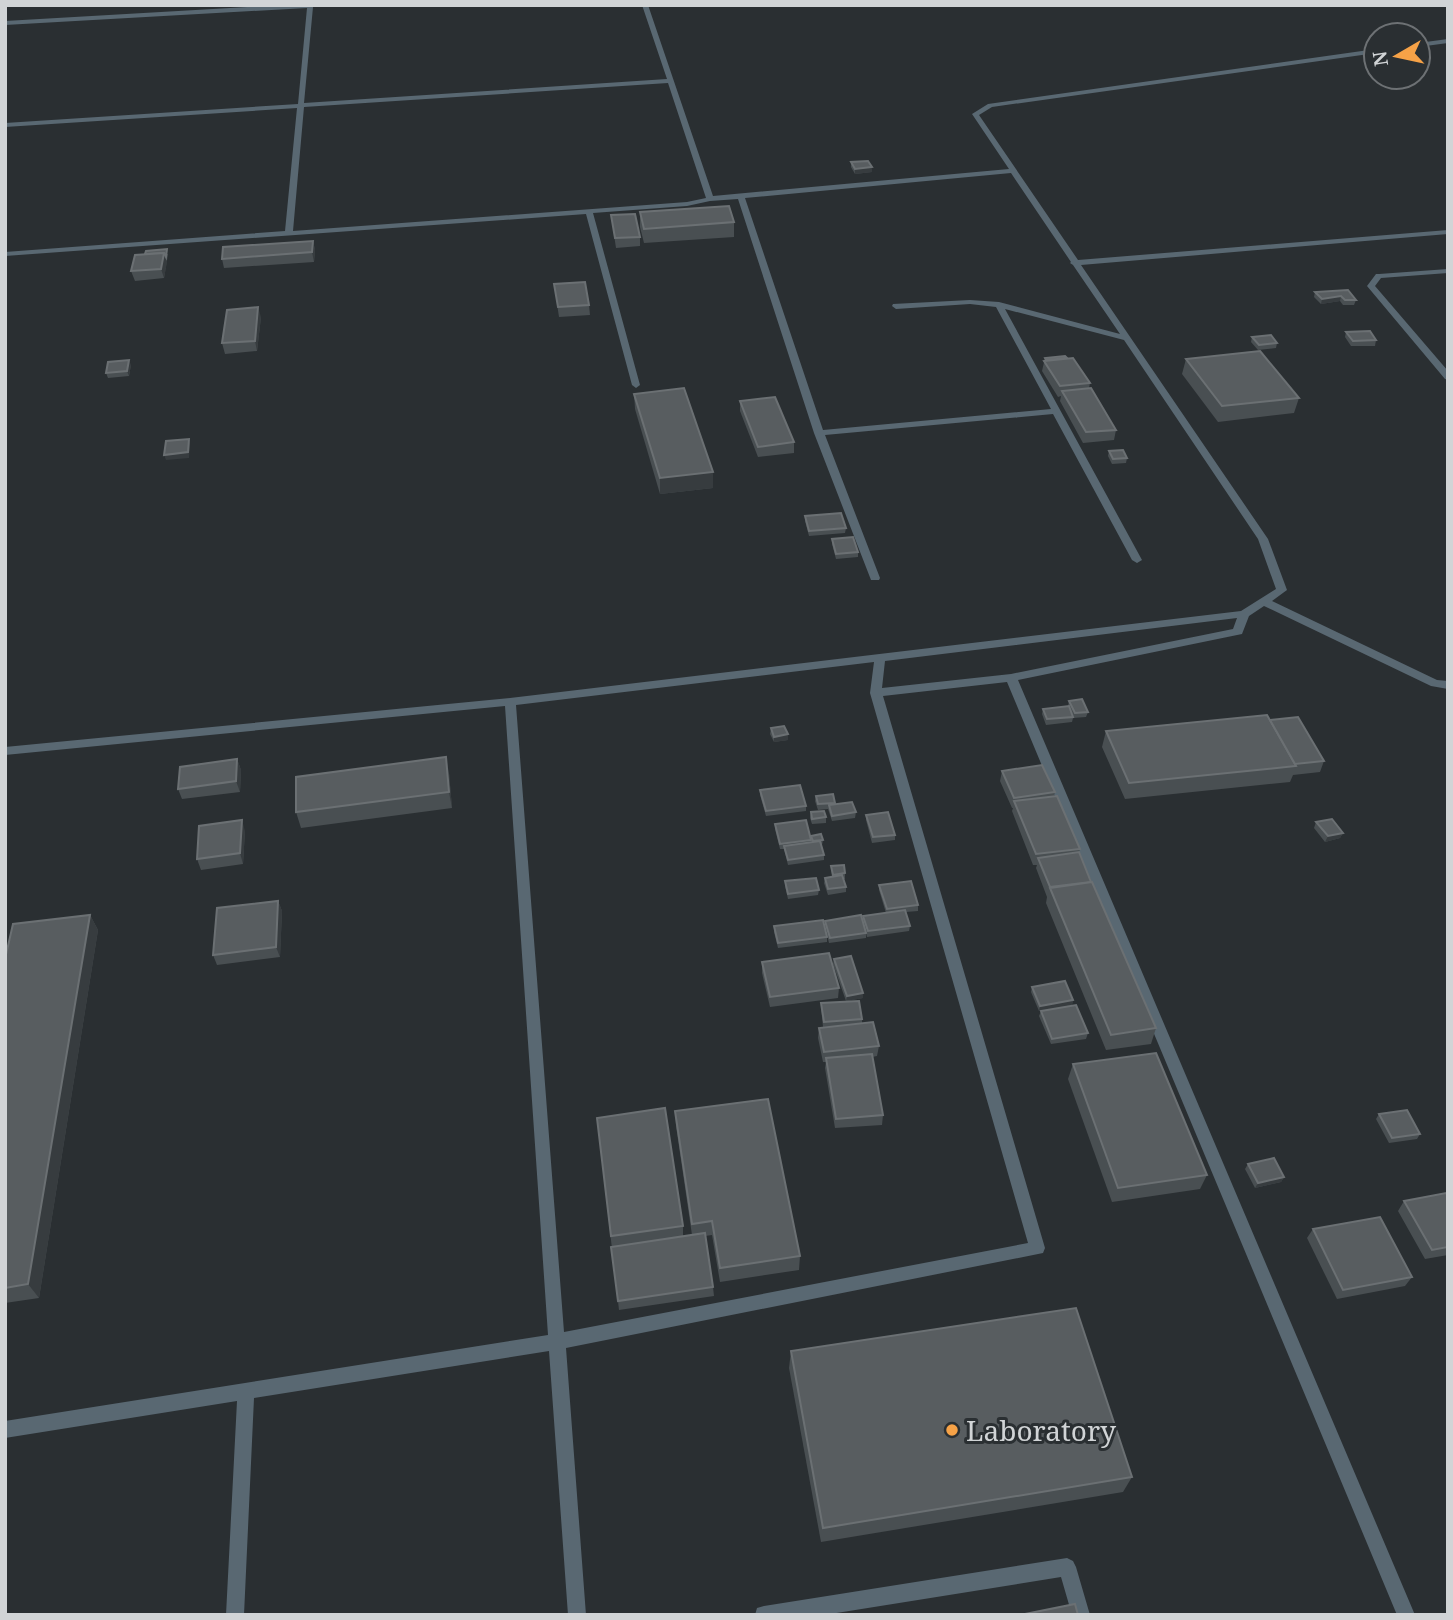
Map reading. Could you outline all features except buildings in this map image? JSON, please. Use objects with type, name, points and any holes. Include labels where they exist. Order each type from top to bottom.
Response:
[{"type":"lane","points":[[5,23],[320,5]]},
{"type":"lane","points":[[645,5],[710,199]]},
{"type":"lane","points":[[289,233],[310,6]]},
{"type":"lane","points":[[5,751],[510,702],[1244,614],[1282,590],[1263,539],[975,114],[990,105],[1362,53]]},
{"type":"lane","points":[[5,125],[670,81]]},
{"type":"lane","points":[[5,254],[687,204],[710,199],[1012,171]]},
{"type":"lane","points":[[741,196],[819,433],[875,578]]},
{"type":"lane","points":[[589,211],[636,385]]},
{"type":"lane","points":[[1074,263],[1448,232]]},
{"type":"lane","points":[[1448,271],[1379,276],[1371,286],[1448,377]]},
{"type":"lane","points":[[896,306],[970,302],[999,305],[1125,338]]},
{"type":"lane","points":[[999,305],[1137,560]]},
{"type":"lane","points":[[819,433],[1056,411]]},
{"type":"lane","points":[[1264,602],[1434,683],[1448,685]]},
{"type":"lane","points":[[876,693],[1011,678],[1238,632],[1244,614]]},
{"type":"lane","points":[[5,1430],[559,1340],[1037,1248],[876,693],[880,658]]},
{"type":"lane","points":[[1011,678],[1406,1615]]},
{"type":"lane","points":[[510,702],[559,1340],[577,1615]]},
{"type":"lane","points":[[235,1615],[246,1392]]},
{"type":"lane","points":[[764,1615],[1067,1567],[1081,1615]]},
{"type":"place","name":"Laboratory","points":[[952,1430]]}]
